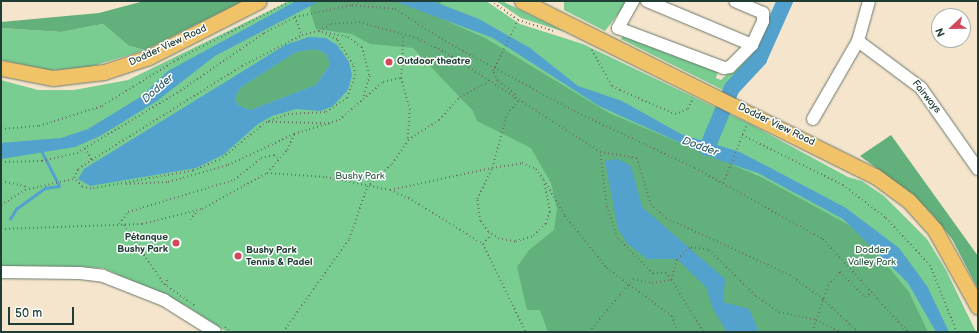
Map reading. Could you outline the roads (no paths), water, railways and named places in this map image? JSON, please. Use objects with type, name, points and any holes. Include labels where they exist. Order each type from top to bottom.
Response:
[{"type":"main road","name":"Dodder View Road","points":[[1,68],[53,78],[104,72],[149,57],[260,1]]},
{"type":"main road","name":"Dodder View Road","points":[[522,1],[852,162],[898,192],[944,243],[978,307]]},
{"type":"street","points":[[633,1],[618,28],[724,68],[752,45],[763,13],[735,1]]},
{"type":"street","points":[[647,1],[752,45]]},
{"type":"street","points":[[813,119],[858,41],[869,1]]},
{"type":"street","name":"Fairways","points":[[858,41],[921,88],[978,169]]},
{"type":"street","points":[[1,272],[80,273],[103,276],[164,300],[217,328]]},
{"type":"water","name":"Dodder","points":[[296,1],[320,1],[215,56],[157,101],[100,136],[75,147],[1,159],[1,143],[61,138],[88,129],[142,96],[168,71]]},
{"type":"water","name":"Dodder","points":[[394,1],[432,1],[479,19],[530,48],[578,86],[622,101],[681,134],[740,152],[846,208],[899,248],[927,286],[949,332],[936,332],[908,283],[843,219],[758,173],[716,159],[599,106],[493,38]]},
{"type":"water","points":[[309,37],[326,38],[337,45],[349,62],[352,75],[348,90],[333,106],[321,111],[296,109],[272,116],[258,124],[223,155],[196,168],[90,186],[78,179],[84,169],[285,45]],"holes":[[[316,49],[326,54],[330,64],[316,85],[250,110],[238,105],[235,98],[240,88],[296,52]]]},
{"type":"water","points":[[618,159],[631,166],[642,207],[725,279],[723,302],[749,309],[759,332],[727,332],[713,309],[706,287],[677,259],[647,259],[627,243],[618,229],[605,161]]},
{"type":"waterway","name":"Dodder","points":[[707,148],[732,88],[759,59],[785,1]]},
{"type":"waterway","points":[[10,219],[16,209],[45,188],[59,186],[42,152]]},
{"type":"place","name":"Outdoor theatre","points":[[389,62]]},
{"type":"place","name":"Pétanque Bushy Park","points":[[176,243]]},
{"type":"place","name":"Bushy Park Tennis & Padel","points":[[238,256]]},
{"type":"park label","name":"Bushy Park","points":[[360,177]]},
{"type":"park label","name":"Dodder Valley Park","points":[[872,256]]}]
